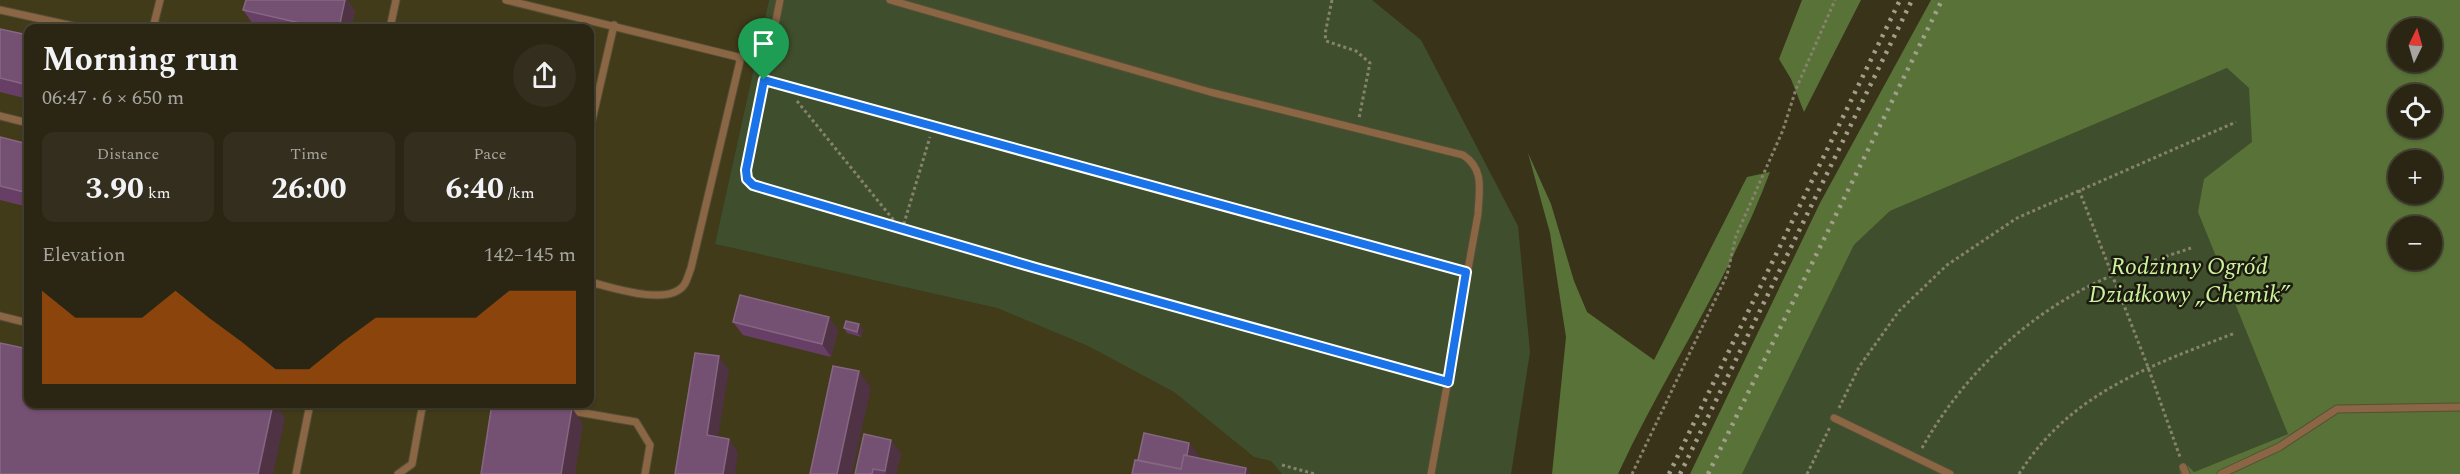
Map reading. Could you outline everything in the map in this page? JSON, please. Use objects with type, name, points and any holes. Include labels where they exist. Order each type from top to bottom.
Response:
[{"type":"lane","points":[[155,24],[160,0]]},
{"type":"lane","points":[[391,24],[396,0]]},
{"type":"lane","points":[[506,0],[738,57],[741,65],[691,268],[684,286],[673,293],[648,295],[594,283]]},
{"type":"lane","points":[[780,0],[764,80],[1466,272]]},
{"type":"lane","points":[[891,0],[1210,92],[1463,155],[1473,164],[1480,176],[1478,214],[1431,474]]},
{"type":"lane","points":[[0,10],[64,24]]},
{"type":"lane","points":[[594,112],[614,25]]},
{"type":"lane","points":[[0,116],[24,122]]},
{"type":"lane","points":[[0,316],[24,321]]},
{"type":"lane","points":[[2221,474],[2279,447],[2337,409],[2460,407]]},
{"type":"lane","points":[[296,474],[309,408]]},
{"type":"lane","points":[[398,474],[412,464],[422,408]]},
{"type":"lane","points":[[561,409],[636,422],[650,445],[645,474]]},
{"type":"lane","points":[[1834,418],[1950,474]]},
{"type":"path","points":[[1332,0],[1325,34],[1326,41],[1356,51],[1370,63],[1357,129]]},
{"type":"path","points":[[1632,474],[1727,275],[1736,236],[1783,130],[1796,89],[1835,0]]},
{"type":"path","points":[[764,80],[746,170],[747,179],[753,185],[902,230],[1448,382]]},
{"type":"path","points":[[784,85],[902,230]]},
{"type":"path","points":[[1807,474],[1859,367],[1899,311],[1947,265],[2017,218],[2236,122]]},
{"type":"path","points":[[902,230],[933,126]]},
{"type":"path","points":[[2079,190],[2148,367],[2185,470]]},
{"type":"path","points":[[1917,458],[1941,413],[1987,361],[2034,319],[2112,275],[2191,248]]},
{"type":"path","points":[[2019,474],[2060,423],[2105,389],[2148,367],[2235,333]]},
{"type":"path","points":[[1282,465],[1315,474]]},
{"type":"shaded area","points":[[0,0],[769,0],[715,244],[997,308],[1088,346],[1174,392],[1254,457],[1271,461],[1282,474],[0,474]]},
{"type":"green space","points":[[769,0],[1372,0],[1421,40],[1518,226],[1530,352],[1511,474],[1282,474],[1271,461],[1254,457],[1174,392],[1088,346],[997,308],[715,244]]},
{"type":"green space","points":[[1802,0],[1861,0],[1804,112],[1791,79],[1779,59]]},
{"type":"green space","points":[[1931,0],[2460,0],[2460,474],[2180,474],[2179,469],[2187,465],[2194,472],[2288,434],[2198,212],[2204,179],[2252,142],[2249,88],[2227,68],[1890,211],[1854,245],[1742,474],[1690,474],[1820,203]]},
{"type":"green space","name":"Rodzinny Ogród Działkowy „Chemik”","points":[[2388,30],[2388,72],[2395,72],[2391,84],[2388,84],[2388,96],[2288,434],[2194,472],[2179,468],[2180,474],[1742,474],[1854,245],[1890,211],[2227,68]]},
{"type":"green space","points":[[1528,153],[1551,204],[1574,281],[1587,312],[1654,360],[1747,177],[1770,172],[1717,287],[1636,436],[1618,474],[1552,474],[1566,337],[1550,233]]},
{"type":"building","points":[[246,0],[345,0],[340,24],[304,24],[243,10]]},
{"type":"building","points":[[0,29],[24,34],[24,84],[0,78]]},
{"type":"building","points":[[0,137],[24,143],[24,192],[0,186]]},
{"type":"building","points":[[740,295],[829,317],[822,344],[733,322]]},
{"type":"building","points":[[846,321],[859,324],[857,332],[844,328]]},
{"type":"building","points":[[0,343],[24,348],[24,408],[272,408],[258,474],[0,474]]},
{"type":"building","points":[[695,353],[719,356],[707,435],[729,439],[723,474],[675,474]]},
{"type":"building","points":[[833,366],[859,371],[837,474],[810,474]]},
{"type":"building","points":[[491,408],[572,408],[561,474],[481,474]]},
{"type":"building","points":[[1144,433],[1189,443],[1181,469],[1138,460]]},
{"type":"building","points":[[864,434],[891,440],[885,471],[873,469],[872,474],[855,474]]},
{"type":"building","points":[[1184,455],[1246,468],[1245,474],[1132,474],[1135,460],[1181,469]]},
{"type":"railway","points":[[1669,474],[1900,0]]},
{"type":"railway","points":[[1680,474],[1912,0]]},
{"type":"railway","points":[[1708,474],[1942,0]]},
{"type":"route","points":[[764,80],[1466,272],[1448,382],[1170,306],[753,185],[747,179],[746,170],[764,80]]}]
